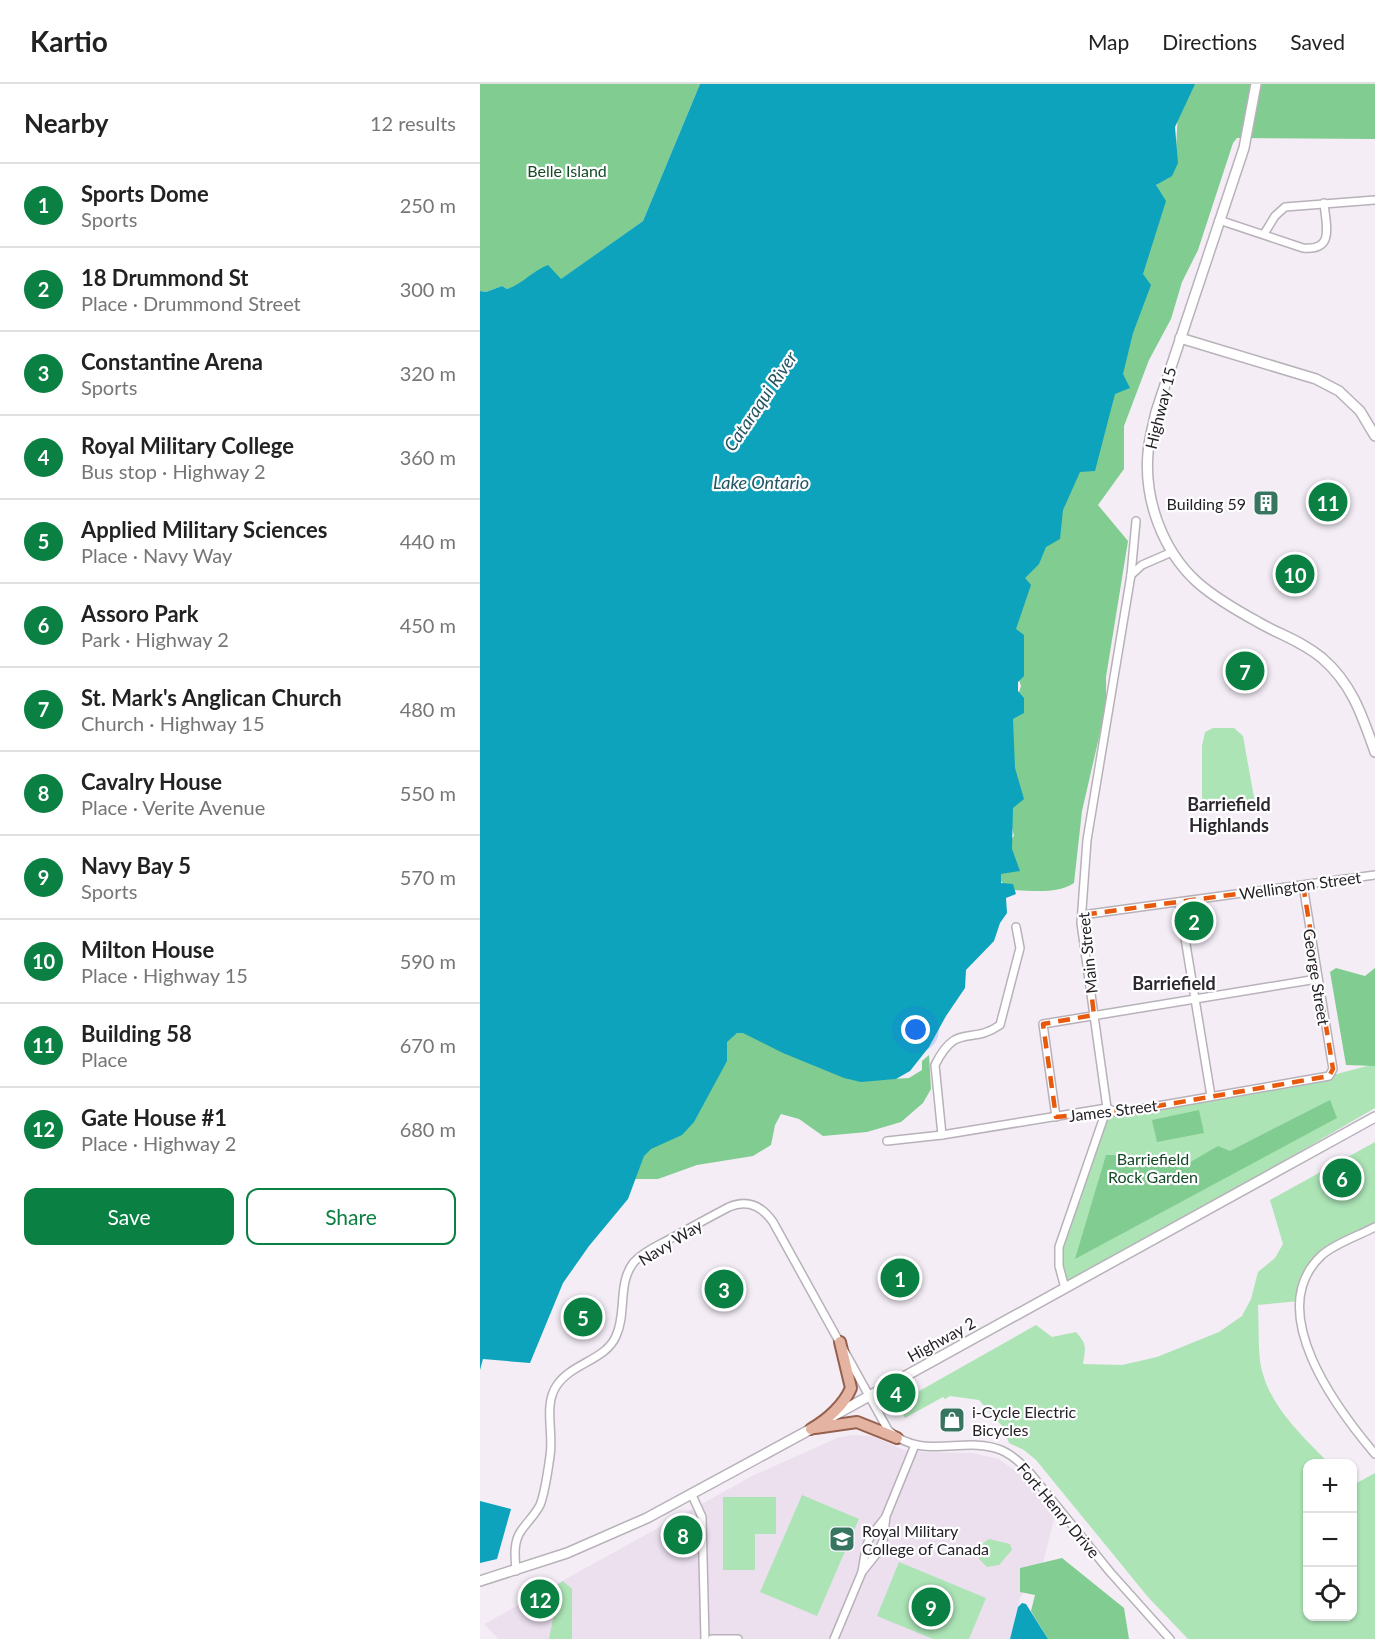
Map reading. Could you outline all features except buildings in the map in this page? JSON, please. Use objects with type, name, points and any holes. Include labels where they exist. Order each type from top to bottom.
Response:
[{"type":"main road","name":"Highway 15","points":[[1256,84],[1244,148],[1156,412],[1148,452],[1150,500],[1172,552],[1196,581],[1217,598],[1260,624],[1300,642],[1323,658],[1342,679],[1357,702],[1375,752]]},
{"type":"main road","points":[[1180,338],[1316,379],[1339,391],[1360,411],[1375,436]]},
{"type":"main road","name":"Highway 2","points":[[480,1581],[567,1553],[692,1495],[1375,1117]]},
{"type":"main road","points":[[816,1426],[844,1401],[851,1388],[840,1342]]},
{"type":"main road","points":[[816,1426],[857,1422],[897,1438]]},
{"type":"street","points":[[1264,234],[1275,216],[1285,207],[1375,200]]},
{"type":"street","points":[[1219,220],[1303,248],[1315,249],[1323,245],[1326,238],[1324,203]]},
{"type":"street","name":"Main Street","points":[[1065,1288],[1059,1266],[1059,1246],[1107,1108],[1082,915],[1088,840],[1131,575],[1136,521]]},
{"type":"street","points":[[1131,575],[1142,565],[1172,552]]},
{"type":"street","name":"Wellington Street","points":[[1082,915],[1375,875]]},
{"type":"street","name":"George Street","points":[[1303,885],[1333,1069]]},
{"type":"street","points":[[1179,902],[1211,1096]]},
{"type":"street","points":[[942,1135],[934,1065],[952,1040],[991,1031],[1000,1025],[1020,948],[1016,927]]},
{"type":"street","points":[[1056,1117],[1043,1024],[1317,979]]},
{"type":"street","name":"James Street","points":[[887,1141],[942,1135],[1107,1108],[1116,1112],[1325,1077],[1329,1076],[1333,1069]]},
{"type":"street","name":"Navy Way","points":[[516,1571],[514,1555],[520,1532],[541,1503],[550,1456],[552,1395],[563,1378],[613,1343],[619,1329],[627,1272],[636,1260],[649,1250],[729,1207],[742,1203],[757,1206],[773,1222],[870,1396]]},
{"type":"street","points":[[1375,1227],[1322,1256],[1309,1273],[1299,1299],[1302,1331],[1332,1399],[1375,1454]]},
{"type":"street","points":[[870,1396],[883,1423],[897,1438]]},
{"type":"street","name":"Fort Henry Drive","points":[[897,1438],[915,1445],[990,1447],[1016,1459],[1030,1473],[1110,1572],[1170,1639]]},
{"type":"street","points":[[834,1639],[862,1572],[870,1537],[886,1516],[915,1445]]},
{"type":"street","points":[[692,1495],[702,1517],[705,1639]]},
{"type":"street","points":[[862,1572],[878,1552],[883,1541],[886,1516]]},
{"type":"street","points":[[712,1639],[738,1639]]},
{"type":"highlighted area","points":[[1303,885],[1333,1069],[1329,1076],[1152,1107],[1056,1117],[1043,1024],[1094,1015],[1082,915]]},
{"type":"shaded area","name":"Royal Military College of Canada","points":[[852,1435],[872,1436],[904,1450],[973,1453],[999,1459],[1022,1476],[1055,1516],[1043,1563],[1020,1598],[1010,1639],[498,1639],[484,1624],[754,1475],[837,1438]]},
{"type":"green space","name":"Belle Island","points":[[480,84],[700,84],[643,221],[560,280],[507,289],[502,286],[486,292],[480,291]]},
{"type":"green space","points":[[1185,84],[1375,84],[1375,139],[1237,138],[1233,143],[1198,250],[1182,282],[1171,319],[1149,360],[1124,426],[1124,469],[1098,505],[1128,541],[1106,677],[1106,707],[1082,811],[1074,883],[1051,890],[1008,890],[990,867],[1014,836],[1005,798],[1015,772],[1012,754],[1005,735],[1021,686],[1015,668],[1006,615],[1153,209],[1158,176],[1176,151],[1178,107]]},
{"type":"green space","points":[[1213,728],[1234,728],[1243,736],[1255,803],[1202,806],[1202,746],[1205,732]]},
{"type":"green space","points":[[1336,968],[1365,976],[1375,968],[1375,1066],[1346,1065],[1330,972]]},
{"type":"green space","points":[[739,1023],[876,1080],[909,1078],[922,1070],[922,1061],[929,1055],[931,1089],[923,1103],[901,1122],[867,1132],[823,1136],[799,1119],[781,1114],[775,1125],[771,1145],[753,1156],[697,1165],[658,1179],[628,1179],[722,1036]]},
{"type":"green space","name":"Barriefield Rock Garden","points":[[1375,1064],[1375,1108],[1065,1288],[1058,1257],[1107,1108],[1116,1112],[1325,1077]]},
{"type":"green space","points":[[1330,1100],[1337,1118],[1075,1259],[1106,1155],[1173,1156],[1180,1168],[1218,1146],[1230,1151]]},
{"type":"green space","points":[[1199,1110],[1204,1133],[1157,1142],[1152,1120]]},
{"type":"green space","points":[[1375,1142],[1375,1223],[1325,1248],[1312,1266],[1300,1301],[1258,1305],[1260,1361],[1269,1391],[1286,1417],[1325,1459],[1303,1459],[1303,1621],[1357,1621],[1357,1483],[1375,1473],[1375,1639],[1188,1639],[1148,1597],[1036,1460],[1024,1450],[1009,1443],[1003,1427],[979,1400],[950,1396],[945,1399],[943,1397],[905,1418],[898,1403],[1036,1325],[1052,1337],[1076,1332],[1084,1344],[1083,1364],[1122,1365],[1157,1357],[1219,1332],[1242,1316],[1251,1299],[1258,1272],[1275,1258],[1283,1244],[1270,1200]]},
{"type":"green space","points":[[802,1495],[859,1519],[817,1616],[760,1592]]},
{"type":"green space","points":[[723,1497],[776,1497],[776,1534],[755,1534],[755,1570],[723,1570]]},
{"type":"green space","points":[[989,1539],[1010,1544],[1012,1550],[999,1565],[987,1567],[979,1559],[979,1549]]},
{"type":"green space","points":[[1062,1558],[1124,1608],[1129,1639],[1048,1639],[1031,1611],[1035,1595],[1020,1592],[1020,1568]]},
{"type":"green space","points":[[899,1562],[986,1598],[969,1639],[933,1639],[877,1616]]},
{"type":"green space","points":[[563,1581],[572,1589],[572,1639],[549,1639],[556,1603],[550,1590]]},
{"type":"water","name":"Lake Ontario","points":[[700,84],[1195,84],[1175,127],[1178,163],[1172,176],[1156,185],[1166,201],[1143,274],[1151,285],[1133,333],[1123,374],[1130,388],[1115,394],[1095,471],[1080,472],[1063,510],[1060,539],[1046,547],[1039,564],[1025,578],[1031,585],[1016,629],[1024,635],[1024,676],[1018,682],[1018,691],[1024,698],[1024,713],[1013,719],[1015,768],[1024,799],[1013,808],[1012,849],[1020,871],[1001,874],[1001,883],[1013,884],[1016,894],[1006,898],[1007,913],[1000,923],[994,941],[966,970],[965,988],[929,1047],[910,1071],[896,1079],[861,1082],[844,1078],[783,1053],[743,1033],[737,1033],[727,1042],[727,1061],[694,1122],[682,1135],[651,1149],[644,1156],[628,1199],[589,1246],[563,1283],[530,1363],[483,1359],[480,1370],[480,291],[486,292],[502,286],[507,289],[548,265],[561,279],[643,221]]},
{"type":"water","points":[[480,1501],[511,1509],[497,1559],[480,1563]]},
{"type":"water","points":[[1022,1603],[1026,1604],[1048,1639],[1010,1639],[1018,1607]]},
{"type":"place","name":"Building 58","points":[[1328,502]]},
{"type":"place","name":"Building 59","points":[[1266,503]]},
{"type":"place","name":"Milton House","points":[[1295,574]]},
{"type":"place","name":"St. Mark's Anglican Church","points":[[1245,671]]},
{"type":"place","name":"18 Drummond St","points":[[1194,921]]},
{"type":"place","name":"Assoro Park","points":[[1342,1178]]},
{"type":"place","name":"Sports Dome","points":[[900,1278]]},
{"type":"place","name":"Constantine Arena","points":[[724,1289]]},
{"type":"place","name":"Applied Military Sciences","points":[[583,1317]]},
{"type":"place","name":"Royal Military College","points":[[896,1393]]},
{"type":"place","name":"i-Cycle Electric Bicycles","points":[[952,1420]]},
{"type":"place","name":"Cavalry House","points":[[683,1535]]},
{"type":"place","name":"Royal Military College of Canada","points":[[842,1539]]},
{"type":"place","name":"Gate House #1","points":[[540,1599]]},
{"type":"place","name":"Navy Bay 5","points":[[931,1607]]},
{"type":"district","name":"Barriefield Highlands","points":[[1229,814]]},
{"type":"district","name":"Barriefield","points":[[1174,983]]},
{"type":"water label","name":"Cataraqui River","points":[[760,401]]}]
